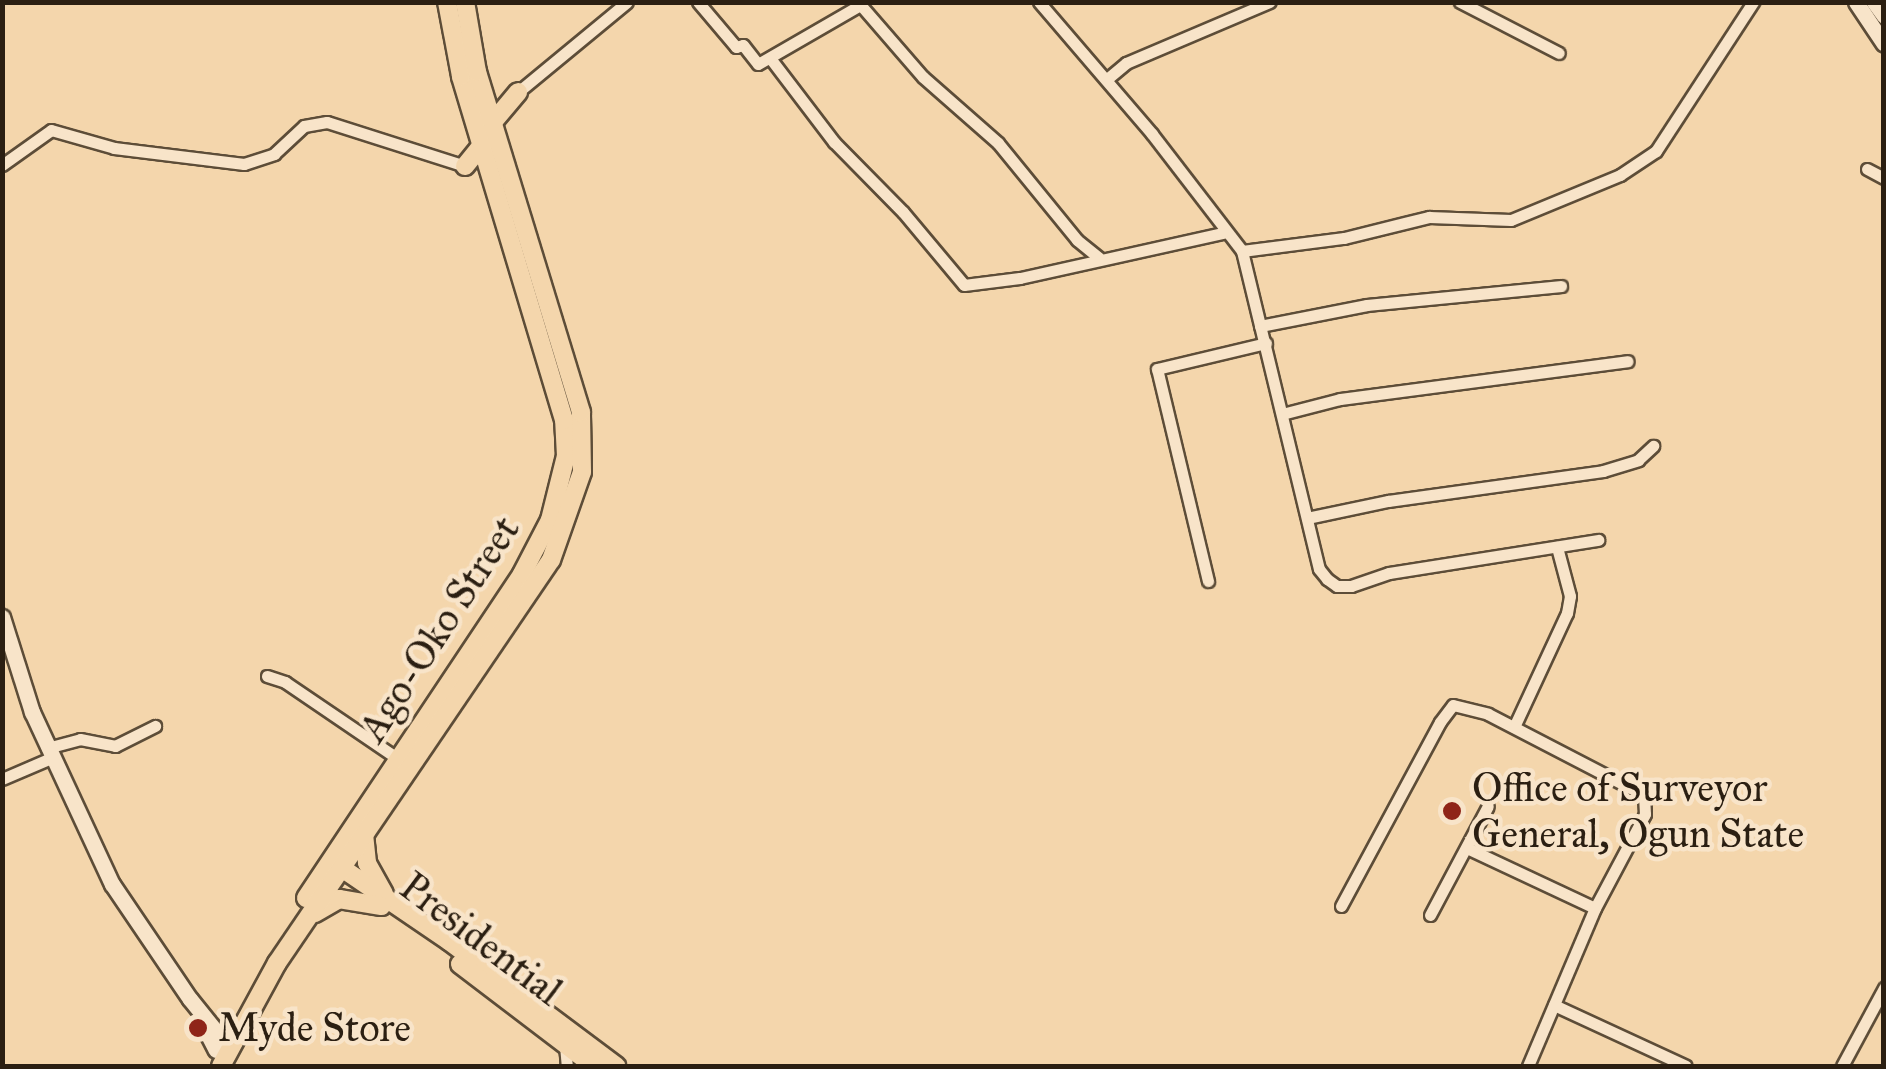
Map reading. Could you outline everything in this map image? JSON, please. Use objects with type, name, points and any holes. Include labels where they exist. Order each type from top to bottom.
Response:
[{"type":"main road","points":[[244,1066],[222,1057],[304,923],[332,868],[364,834],[551,560],[582,472],[581,412],[493,122],[447,2]]},
{"type":"main road","points":[[463,48],[465,2]]},
{"type":"main road","points":[[474,78],[501,96],[518,92]]},
{"type":"main road","name":"Ago-Oko Street","points":[[222,1057],[266,959],[332,868],[397,758],[538,547],[550,520],[566,456],[564,420],[482,145],[474,78]]},
{"type":"main road","points":[[493,122],[518,92]]},
{"type":"main road","points":[[482,145],[465,166],[491,173]]},
{"type":"main road","points":[[364,834],[367,863],[384,902]]},
{"type":"main road","name":"Presidential","points":[[332,868],[384,902],[594,1066]]},
{"type":"main road","points":[[304,923],[339,898],[384,902],[616,1066]]},
{"type":"street","points":[[518,92],[627,2]]},
{"type":"street","points":[[698,2],[736,47],[743,45],[758,64],[859,4],[922,78],[998,144],[1077,240],[1099,258]]},
{"type":"street","points":[[1039,2],[1185,176],[1242,252],[1318,569],[1338,586],[1598,540]]},
{"type":"street","points":[[1106,79],[1126,63],[1270,2]]},
{"type":"street","points":[[1460,2],[1559,53]]},
{"type":"street","points":[[1242,252],[1344,238],[1429,218],[1511,220],[1620,175],[1656,151],[1753,2]]},
{"type":"street","points":[[1856,2],[1884,44]]},
{"type":"street","points":[[1874,2],[1884,16]]},
{"type":"street","points":[[770,58],[834,142],[903,212],[964,286],[1020,278],[1224,233]]},
{"type":"street","points":[[2,165],[51,130],[114,148],[244,164],[274,154],[304,126],[326,122],[465,166]]},
{"type":"street","points":[[1866,169],[1884,178]]},
{"type":"street","points":[[1260,326],[1367,305],[1561,286]]},
{"type":"street","points":[[1208,581],[1157,369],[1266,343]]},
{"type":"street","points":[[1282,414],[1340,399],[1628,361]]},
{"type":"street","points":[[1307,518],[1603,471],[1638,460],[1652,446]]},
{"type":"street","points":[[1514,726],[1567,614],[1570,596],[1557,547]]},
{"type":"street","points":[[2,617],[7,650],[49,753],[112,884],[190,1000],[222,1057]]},
{"type":"street","points":[[267,676],[285,682],[397,758]]},
{"type":"street","points":[[1341,906],[1440,722],[1454,705],[1464,705],[1514,726],[1630,784],[1647,802],[1595,908],[1528,1066]]},
{"type":"street","points":[[2,779],[80,739],[115,746],[155,726]]},
{"type":"street","points":[[1430,914],[1488,806]]},
{"type":"street","points":[[1467,848],[1595,908]]},
{"type":"street","points":[[1842,1066],[1884,988]]},
{"type":"street","points":[[1554,1005],[1686,1066]]},
{"type":"street","points":[[564,1046],[567,1066]]},
{"type":"place","name":"Office of Surveyor General, Ogun State","points":[[1452,811]]},
{"type":"place","name":"Myde Store","points":[[198,1028]]}]
